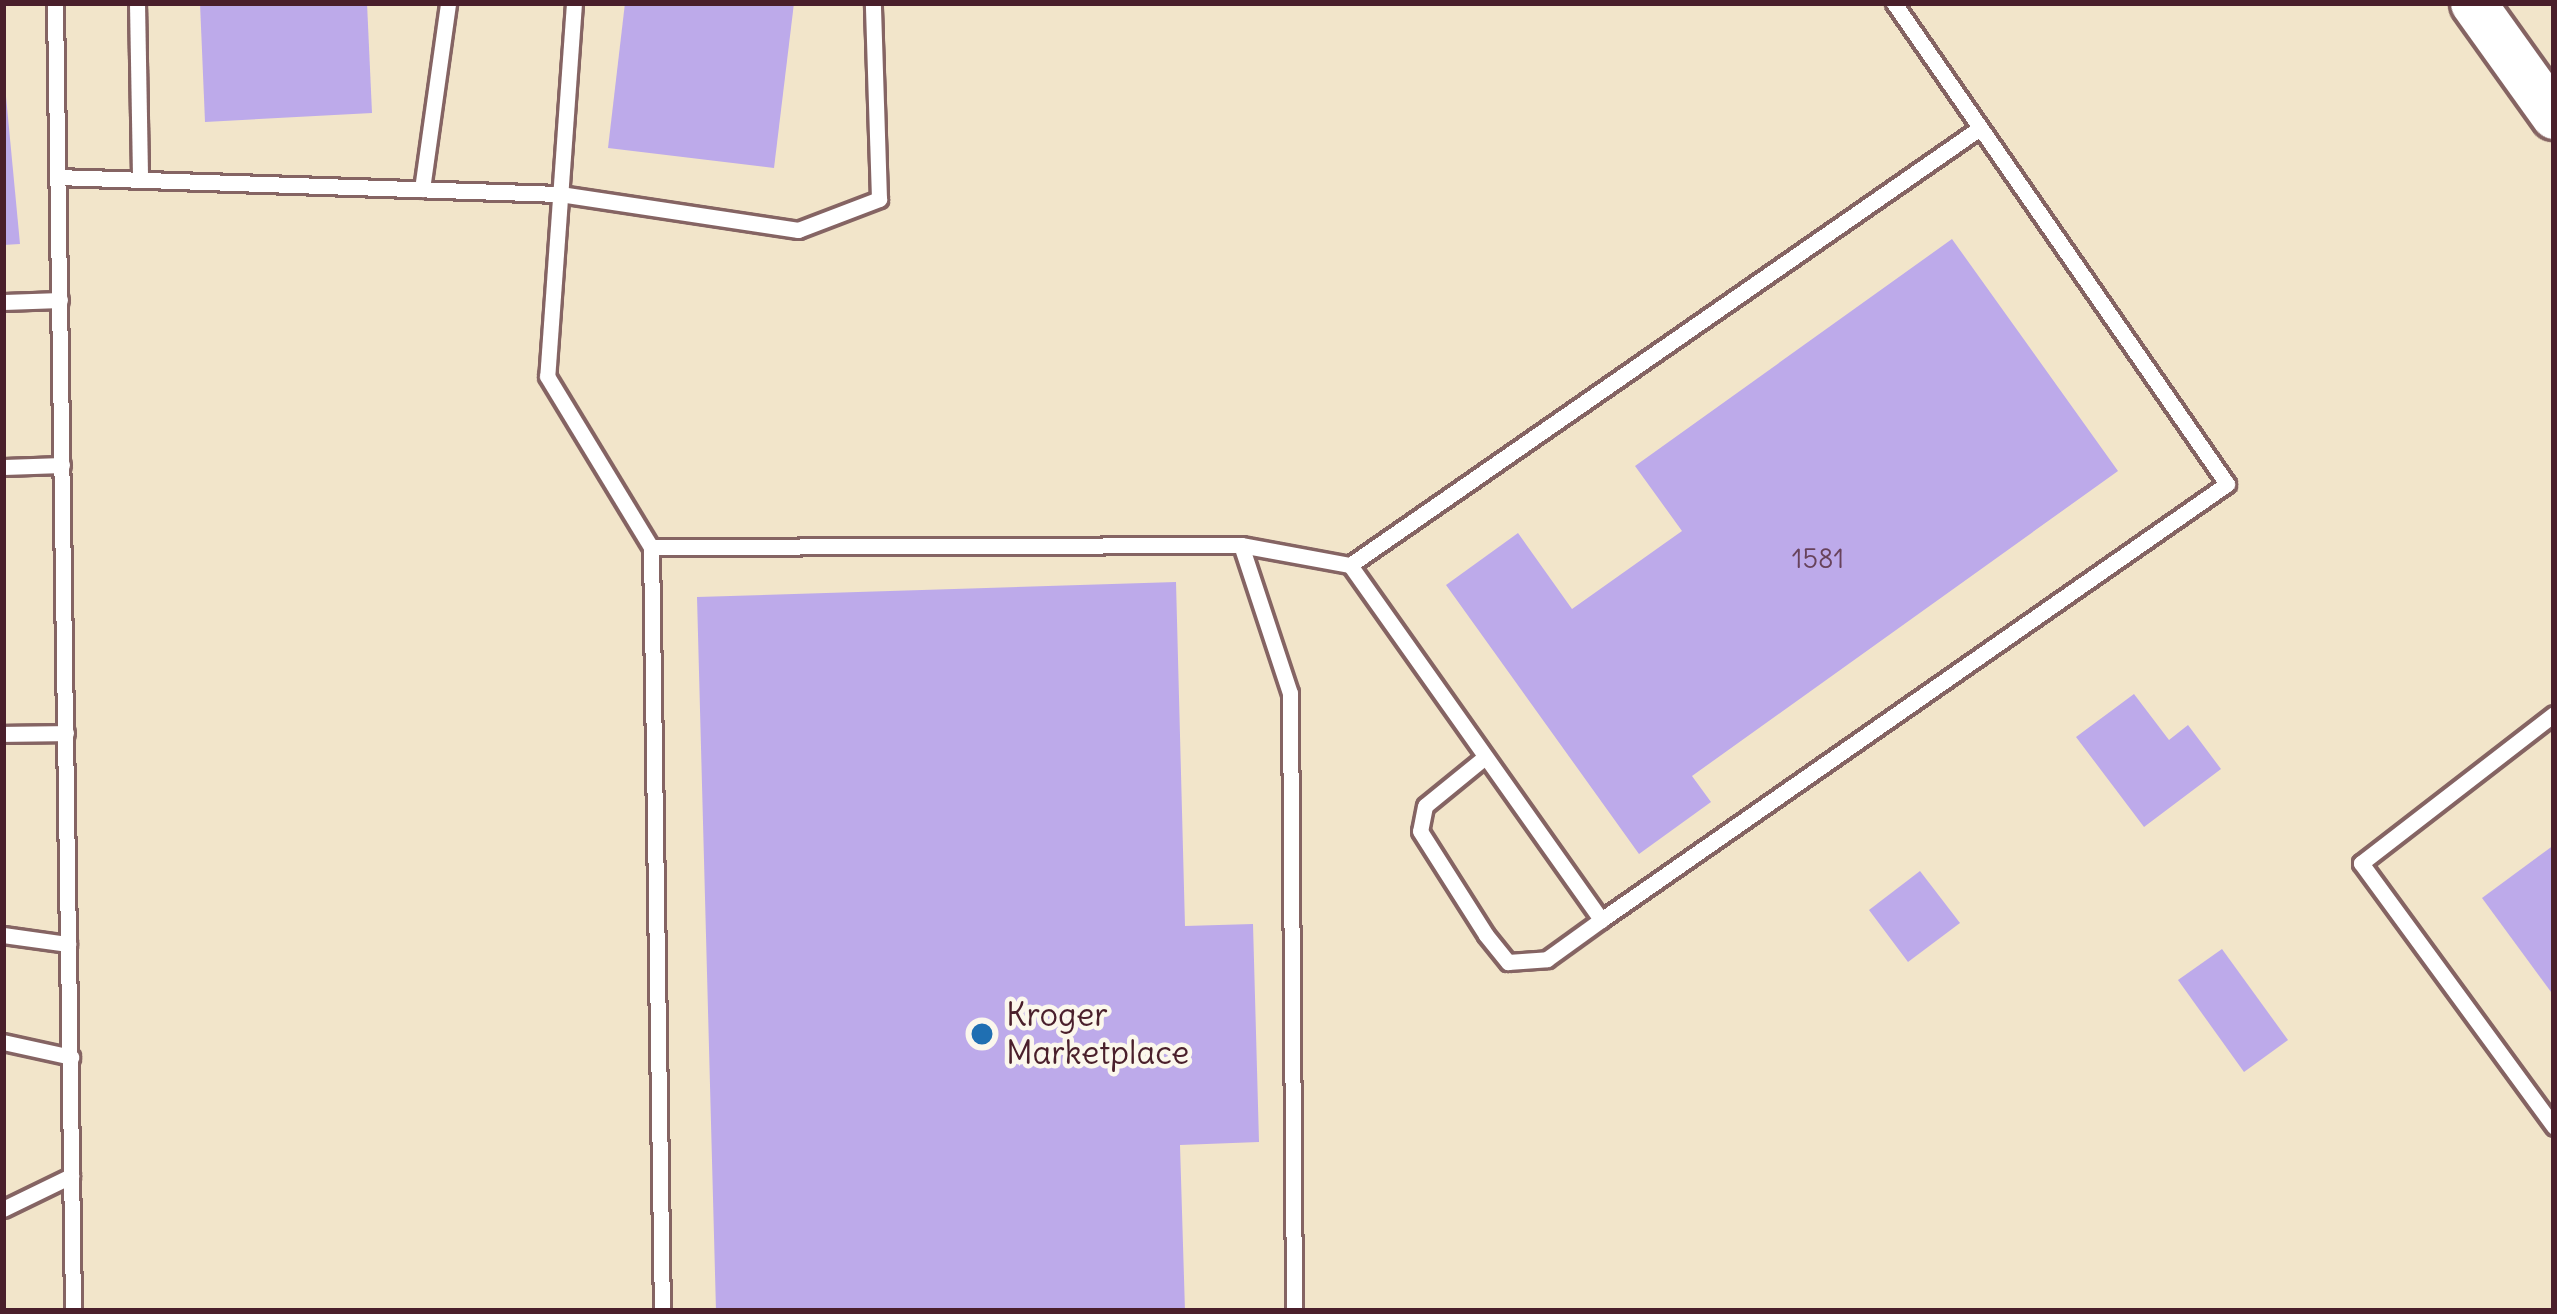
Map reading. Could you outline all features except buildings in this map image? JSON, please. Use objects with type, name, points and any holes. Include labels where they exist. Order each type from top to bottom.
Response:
[{"type":"main road","points":[[2473,3],[2554,116]]},
{"type":"lane","points":[[55,3],[73,1311]]},
{"type":"lane","points":[[137,3],[140,180]]},
{"type":"lane","points":[[422,189],[448,3]]},
{"type":"lane","points":[[574,3],[547,376],[651,548],[662,1311]]},
{"type":"lane","points":[[57,177],[560,194],[798,230],[879,199],[873,3]]},
{"type":"lane","points":[[1485,758],[1425,806],[1420,830],[1508,962],[1547,959],[2228,484],[1894,3]]},
{"type":"lane","points":[[1350,565],[1980,128]]},
{"type":"lane","points":[[3,302],[60,300]]},
{"type":"lane","points":[[3,466],[62,465]]},
{"type":"lane","points":[[651,548],[1241,545],[1350,565],[1601,920]]},
{"type":"lane","points":[[1241,545],[1290,693],[1294,1311]]},
{"type":"lane","points":[[2554,714],[2361,863],[2554,1127]]},
{"type":"lane","points":[[3,734],[66,734]]},
{"type":"lane","points":[[3,935],[68,944]]},
{"type":"lane","points":[[3,1042],[71,1057]]},
{"type":"lane","points":[[3,1209],[71,1176]]},
{"type":"place","name":"Kroger Marketplace","points":[[982,1034]]}]
